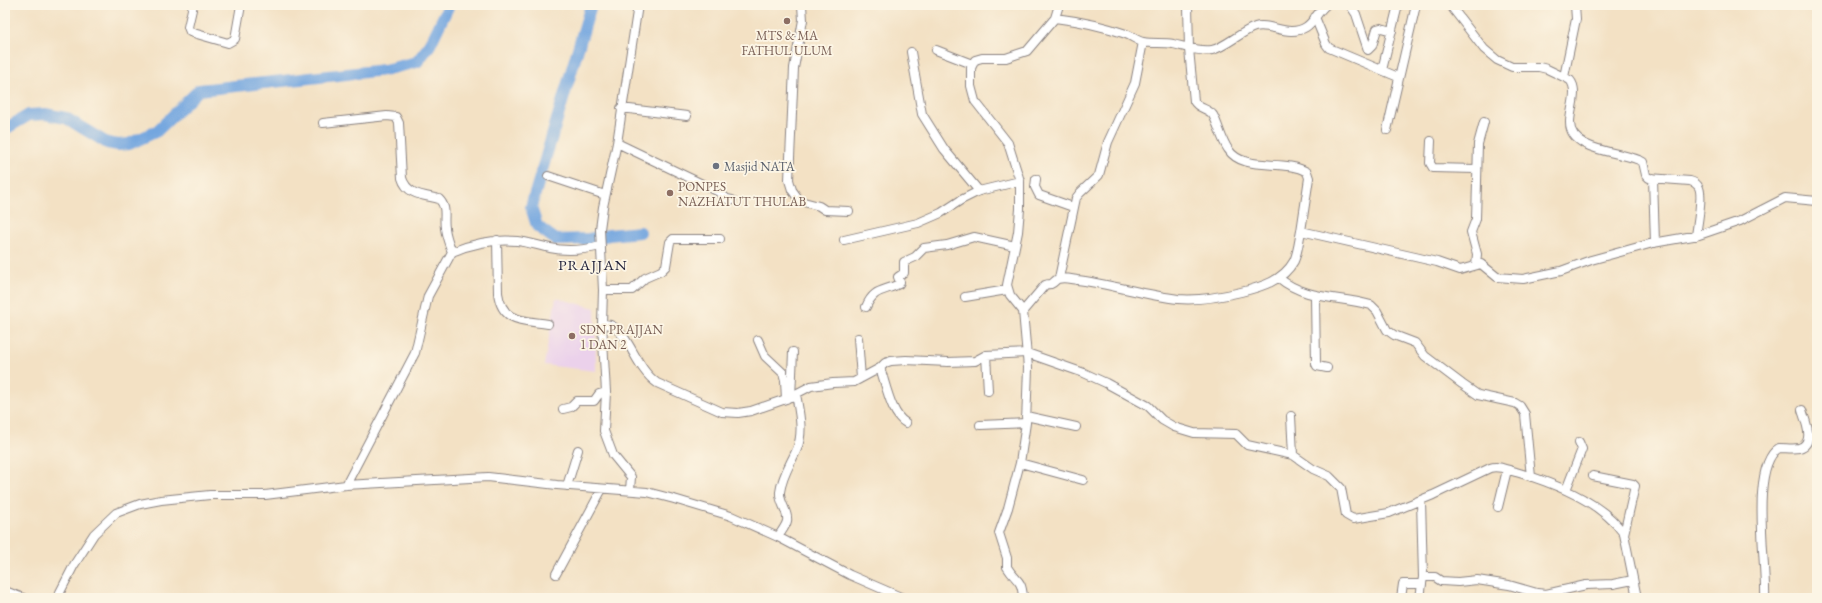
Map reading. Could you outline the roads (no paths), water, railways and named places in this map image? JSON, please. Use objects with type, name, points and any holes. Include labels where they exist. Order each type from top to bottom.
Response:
[{"type":"street","points":[[193,5],[188,28],[190,32],[228,43],[235,39],[241,5]]},
{"type":"street","points":[[630,490],[632,482],[631,477],[612,455],[604,431],[606,392],[602,324],[603,290],[600,229],[605,195],[617,143],[621,108],[638,5]]},
{"type":"street","points":[[802,5],[803,20],[794,68],[789,180],[792,190],[800,201],[819,206],[825,210],[849,211]]},
{"type":"street","points":[[1022,598],[1022,588],[1019,580],[1007,567],[1006,553],[999,533],[1012,495],[1020,463],[1026,419],[1028,368],[1023,311],[1007,290],[1007,280],[1015,246],[1020,209],[1020,181],[1008,143],[975,101],[971,86],[972,64],[975,60],[982,58],[1006,58],[1027,51],[1055,18],[1059,5]]},
{"type":"street","points":[[1059,278],[1094,282],[1178,299],[1194,299],[1224,296],[1270,283],[1279,278],[1288,270],[1294,260],[1301,231],[1310,178],[1307,172],[1297,167],[1247,162],[1235,157],[1228,149],[1210,112],[1196,105],[1194,101],[1188,49],[1188,5]]},
{"type":"street","points":[[1055,18],[1086,22],[1127,34],[1143,42],[1164,42],[1188,49],[1214,50],[1256,27],[1266,26],[1282,31],[1303,28],[1310,24],[1326,5]]},
{"type":"street","points":[[1350,5],[1356,14],[1368,50],[1372,46],[1377,29],[1381,28],[1392,31]]},
{"type":"street","points":[[1382,70],[1398,5]]},
{"type":"street","points":[[1387,130],[1398,77],[1416,5]]},
{"type":"street","points":[[1450,5],[1484,49],[1497,60],[1512,68],[1539,67],[1570,80],[1574,91],[1570,125],[1578,138],[1590,146],[1640,160],[1645,166],[1646,175],[1652,178],[1690,181],[1699,186],[1700,199],[1696,236]]},
{"type":"street","points":[[1564,77],[1576,19],[1575,5]]},
{"type":"street","points":[[1315,17],[1326,44],[1330,48],[1398,77]]},
{"type":"street","points":[[1023,311],[1045,285],[1051,284],[1059,278],[1073,207],[1078,195],[1096,179],[1101,170],[1108,142],[1135,82],[1143,42]]},
{"type":"street","points":[[936,50],[972,64]]},
{"type":"street","points":[[911,52],[922,114],[944,149],[980,191]]},
{"type":"street","points":[[621,108],[687,116]]},
{"type":"street","points":[[323,122],[387,116],[396,117],[399,123],[402,178],[404,185],[408,190],[438,199],[442,202],[446,212],[444,226],[452,252]]},
{"type":"street","points":[[1476,265],[1477,254],[1471,232],[1476,219],[1476,169],[1478,144],[1484,122]]},
{"type":"street","points":[[1431,141],[1430,163],[1433,168],[1476,169]]},
{"type":"street","points":[[617,143],[719,192],[727,199],[732,200]]},
{"type":"street","points":[[548,176],[605,195]]},
{"type":"street","points":[[1652,178],[1656,243]]},
{"type":"street","points":[[1036,179],[1035,187],[1039,195],[1073,207]]},
{"type":"street","points":[[844,240],[918,223],[941,213],[961,200],[980,191],[1020,181]]},
{"type":"street","points":[[1301,231],[1437,262],[1463,271],[1476,265],[1484,265],[1497,277],[1523,279],[1560,271],[1604,256],[1656,243],[1696,236],[1740,221],[1785,198],[1817,201]]},
{"type":"street","points":[[866,307],[869,300],[878,291],[899,284],[900,282],[898,277],[904,273],[904,262],[915,257],[924,248],[947,245],[974,237],[1015,246]]},
{"type":"street","points":[[603,290],[632,290],[645,278],[661,271],[666,266],[670,242],[673,239],[720,239]]},
{"type":"street","points":[[497,240],[498,293],[499,300],[506,314],[512,319],[548,324]]},
{"type":"street","points":[[346,485],[415,354],[428,296],[452,252],[481,242],[497,240],[518,241],[550,248],[569,250],[601,244]]},
{"type":"street","points":[[1279,278],[1286,284],[1315,296],[1371,305],[1377,310],[1387,330],[1394,335],[1415,343],[1425,356],[1478,395],[1515,403],[1520,406],[1524,414],[1531,476]]},
{"type":"street","points":[[965,297],[1007,290]]},
{"type":"street","points":[[1315,296],[1316,364],[1317,366],[1327,368]]},
{"type":"street","points":[[602,324],[614,326],[649,377],[672,392],[722,412],[738,413],[791,397],[811,386],[854,382],[880,368],[885,363],[897,360],[948,362],[975,361],[986,356],[1026,353],[1084,373],[1106,383],[1148,406],[1162,420],[1174,427],[1194,432],[1236,434],[1247,445],[1293,455],[1313,469],[1329,476],[1337,483],[1343,494],[1346,515],[1350,519],[1356,520],[1381,515],[1421,500],[1490,468],[1498,467],[1531,476],[1571,492],[1603,513],[1618,525],[1624,534],[1636,598]]},
{"type":"street","points":[[858,338],[861,378]]},
{"type":"street","points":[[758,340],[765,356],[783,373],[800,418],[800,435],[797,448],[780,490],[782,505],[787,513],[787,520],[778,537]]},
{"type":"street","points":[[791,397],[793,352]]},
{"type":"street","points":[[986,356],[988,391]]},
{"type":"street","points":[[880,368],[895,413],[906,423]]},
{"type":"street","points":[[562,409],[571,407],[577,401],[594,401],[599,394],[606,392]]},
{"type":"street","points":[[1765,598],[1761,522],[1766,466],[1771,455],[1779,448],[1797,448],[1802,447],[1806,443],[1808,430],[1802,410]]},
{"type":"street","points":[[1291,416],[1293,455]]},
{"type":"street","points":[[980,425],[1026,419],[1076,427]]},
{"type":"street","points":[[1566,490],[1582,449],[1578,442]]},
{"type":"street","points":[[567,486],[578,450]]},
{"type":"street","points":[[1020,463],[1084,480]]},
{"type":"street","points":[[1498,507],[1507,470]]},
{"type":"street","points":[[1592,476],[1635,485],[1636,490],[1624,534]]},
{"type":"street","points":[[57,598],[74,565],[94,534],[116,513],[128,508],[153,502],[210,495],[271,494],[346,485],[488,477],[567,486],[630,490],[660,495],[731,516],[778,537],[850,575],[903,598]]},
{"type":"street","points":[[556,574],[602,489]]},
{"type":"street","points":[[1420,598],[1422,581],[1421,500]]},
{"type":"street","points":[[1401,598],[1403,584],[1422,581],[1432,576],[1441,581],[1458,582],[1477,580],[1509,585],[1537,596],[1586,584],[1613,584],[1633,580]]},
{"type":"street","points":[[5,591],[23,598]]},
{"type":"waterway","points":[[5,129],[29,115],[45,114],[66,118],[107,143],[118,145],[129,144],[157,131],[199,90],[384,70],[417,62],[430,45],[449,5]]},
{"type":"waterway","points":[[591,5],[531,207],[537,226],[556,240],[589,239],[609,235],[640,232]]},
{"type":"place","name":"MTS & MA FATHUL ULUM","points":[[787,21]]},
{"type":"place","name":"Masjid NATA","points":[[716,166]]},
{"type":"place","name":"PONPES NAZHATUT THULAB","points":[[670,193]]},
{"type":"place","name":"SDN PRAJJAN 1 DAN 2","points":[[572,336]]},
{"type":"district","name":"PRAJJAN","points":[[593,265]]}]
